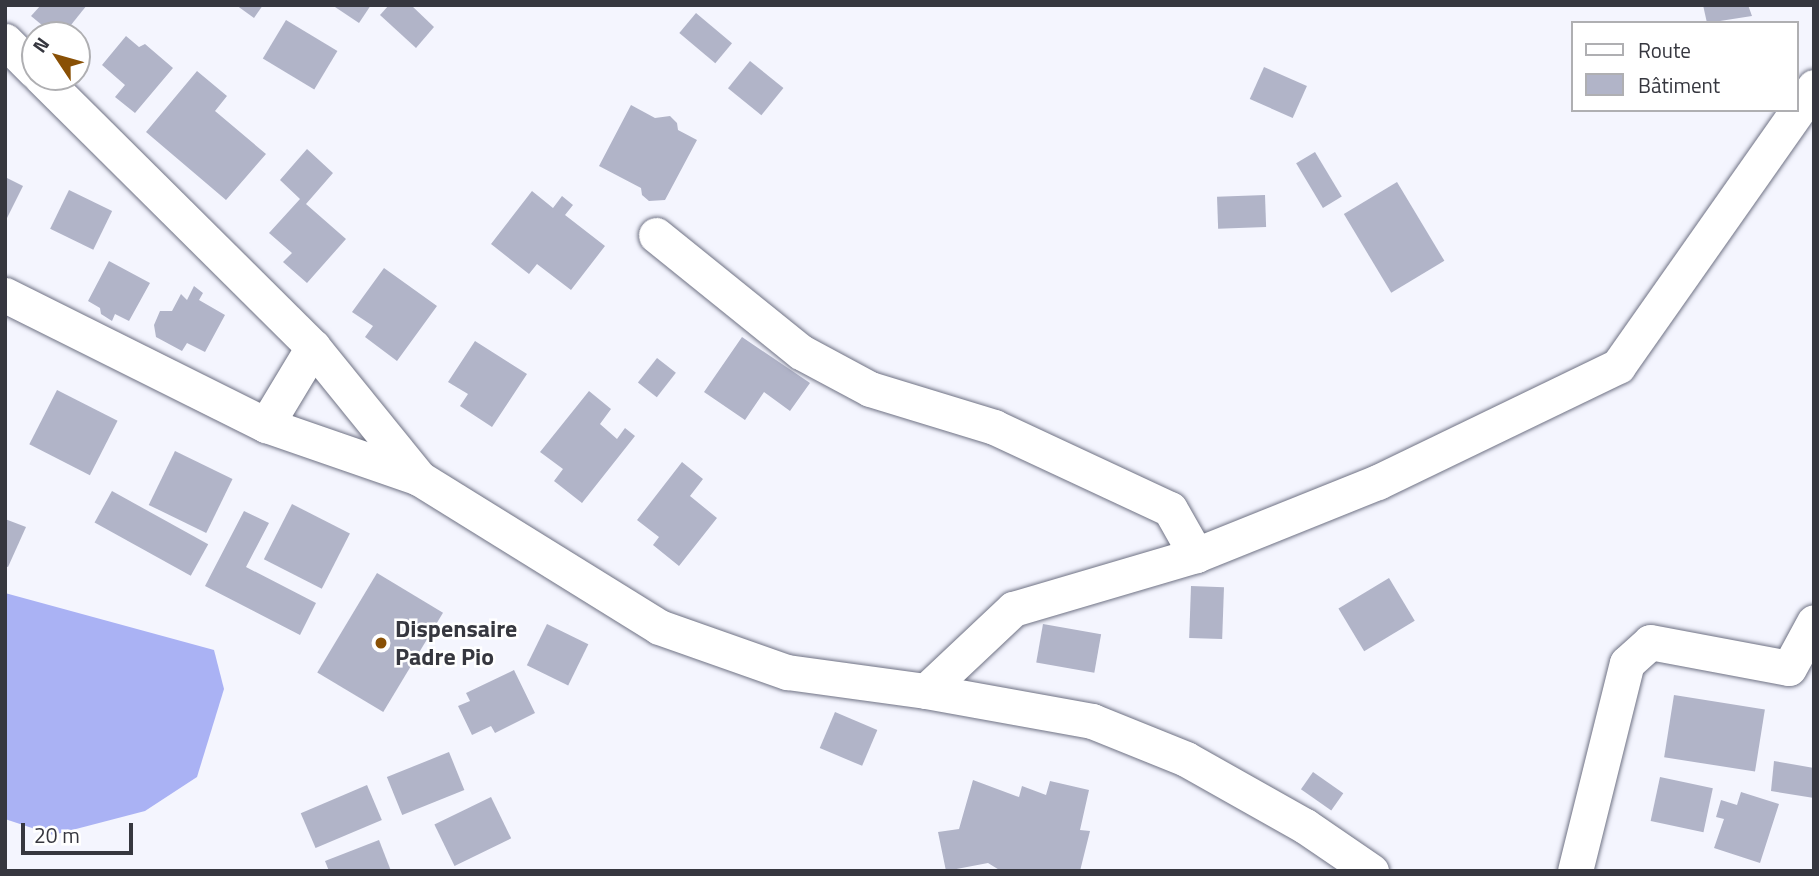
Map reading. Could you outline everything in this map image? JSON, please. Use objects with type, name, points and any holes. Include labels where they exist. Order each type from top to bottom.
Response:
[{"type":"street","points":[[5,41],[21,57]]},
{"type":"street","points":[[1798,110],[1814,87]]},
{"type":"street","points":[[55,91],[313,347],[419,478]]},
{"type":"street","points":[[926,691],[1013,609],[1196,555],[1378,482],[1618,366],[1796,112]]},
{"type":"street","points":[[656,235],[801,352],[870,389],[994,427],[1170,509],[1196,555]]},
{"type":"street","points":[[5,295],[266,425],[419,478],[659,627],[788,672],[926,691],[1092,721],[1186,759],[1305,826],[1371,871]]},
{"type":"street","points":[[266,425],[313,347]]},
{"type":"street","points":[[1575,871],[1627,663],[1650,642],[1789,668],[1814,622]]},
{"type":"shaded area","points":[[5,593],[214,650],[224,689],[197,777],[145,811],[53,835],[5,819]]},
{"type":"building","points":[[41,5],[87,5],[74,21],[37,21],[31,16]]},
{"type":"building","points":[[236,5],[263,5],[254,18]]},
{"type":"building","points":[[332,5],[371,5],[359,23]]},
{"type":"building","points":[[389,5],[411,5],[434,27],[416,48],[380,15]]},
{"type":"building","points":[[1703,5],[1748,5],[1752,16],[1720,21],[1707,21]]},
{"type":"building","points":[[696,13],[732,43],[715,63],[679,33]]},
{"type":"building","points":[[286,20],[337,51],[314,89],[263,59]]},
{"type":"building","points":[[126,36],[139,47],[145,44],[173,68],[135,113],[115,97],[125,85],[102,65]]},
{"type":"building","points":[[750,61],[783,88],[761,115],[728,88]]},
{"type":"building","points":[[1264,67],[1307,86],[1293,118],[1250,99]]},
{"type":"building","points":[[197,71],[227,96],[215,111],[266,154],[226,200],[146,132]]},
{"type":"building","points":[[631,105],[655,118],[670,116],[677,123],[678,130],[697,140],[665,200],[649,201],[642,195],[641,188],[599,166]]},
{"type":"building","points":[[307,149],[333,173],[306,204],[346,239],[307,283],[283,262],[292,253],[269,233],[300,199],[280,180]]},
{"type":"building","points":[[1315,152],[1342,197],[1323,208],[1296,163]]},
{"type":"building","points":[[5,177],[23,186],[5,222]]},
{"type":"building","points":[[1397,182],[1444,261],[1391,293],[1344,214]]},
{"type":"building","points":[[69,190],[112,211],[93,250],[50,229]]},
{"type":"building","points":[[532,191],[553,208],[562,196],[573,205],[565,215],[605,246],[571,290],[537,264],[529,274],[491,244]]},
{"type":"building","points":[[1265,195],[1266,227],[1218,229],[1217,197]]},
{"type":"building","points":[[109,261],[150,283],[129,321],[115,314],[112,321],[101,314],[100,308],[88,301]]},
{"type":"building","points":[[384,268],[437,306],[397,361],[365,337],[373,326],[352,312]]},
{"type":"building","points":[[194,286],[203,293],[199,300],[225,315],[205,352],[187,343],[182,351],[156,337],[154,325],[160,311],[172,311],[181,294],[187,300]]},
{"type":"building","points":[[742,337],[810,383],[790,411],[764,392],[745,420],[704,392]]},
{"type":"building","points":[[475,341],[527,374],[492,427],[460,406],[468,394],[448,382]]},
{"type":"building","points":[[657,358],[676,373],[657,397],[638,382]]},
{"type":"building","points":[[57,390],[118,421],[90,475],[29,444]]},
{"type":"building","points":[[589,391],[611,409],[600,424],[617,439],[625,428],[635,436],[582,503],[554,481],[563,469],[540,452]]},
{"type":"building","points":[[175,451],[233,479],[206,533],[149,505]]},
{"type":"building","points":[[682,462],[703,479],[690,496],[717,518],[679,566],[653,545],[659,537],[637,520]]},
{"type":"building","points":[[112,491],[208,544],[191,576],[95,522]]},
{"type":"building","points":[[292,504],[350,534],[322,589],[264,559]]},
{"type":"building","points":[[244,511],[269,523],[246,567],[316,603],[300,635],[205,586]]},
{"type":"building","points":[[5,519],[26,527],[8,567],[5,566]]},
{"type":"building","name":"Dispensaire Padre Pio","points":[[377,573],[443,613],[383,712],[317,672]]},
{"type":"building","points":[[1389,578],[1415,621],[1364,651],[1338,608]]},
{"type":"building","points":[[1191,586],[1224,587],[1222,639],[1189,638]]},
{"type":"building","points":[[547,624],[588,644],[568,686],[527,665]]},
{"type":"building","points":[[1043,624],[1101,634],[1094,673],[1036,662]]},
{"type":"building","points":[[514,670],[535,713],[495,733],[491,726],[472,735],[458,706],[470,701],[466,693]]},
{"type":"building","points":[[1674,695],[1765,709],[1755,772],[1664,757]]},
{"type":"building","points":[[835,712],[877,730],[862,766],[820,748]]},
{"type":"building","points":[[449,752],[464,790],[402,815],[387,777]]},
{"type":"building","points":[[1774,761],[1814,768],[1814,798],[1771,791]]},
{"type":"building","points":[[1313,772],[1343,793],[1331,810],[1301,789]]},
{"type":"building","points":[[1660,777],[1713,788],[1703,832],[1651,821]]},
{"type":"building","points":[[973,780],[1019,797],[1022,786],[1046,795],[1050,781],[1089,790],[1080,830],[1090,831],[1080,871],[1001,871],[988,863],[946,871],[938,832],[959,829]]},
{"type":"building","points":[[367,785],[382,820],[316,848],[301,813]]},
{"type":"building","points":[[1741,792],[1779,804],[1760,863],[1714,848],[1724,819],[1716,817],[1721,800],[1737,805]]},
{"type":"building","points":[[491,797],[511,838],[455,866],[434,825]]},
{"type":"building","points":[[379,840],[391,871],[329,871],[325,861]]},
{"type":"place","name":"Dispensaire Padre Pio","points":[[381,643]]}]
